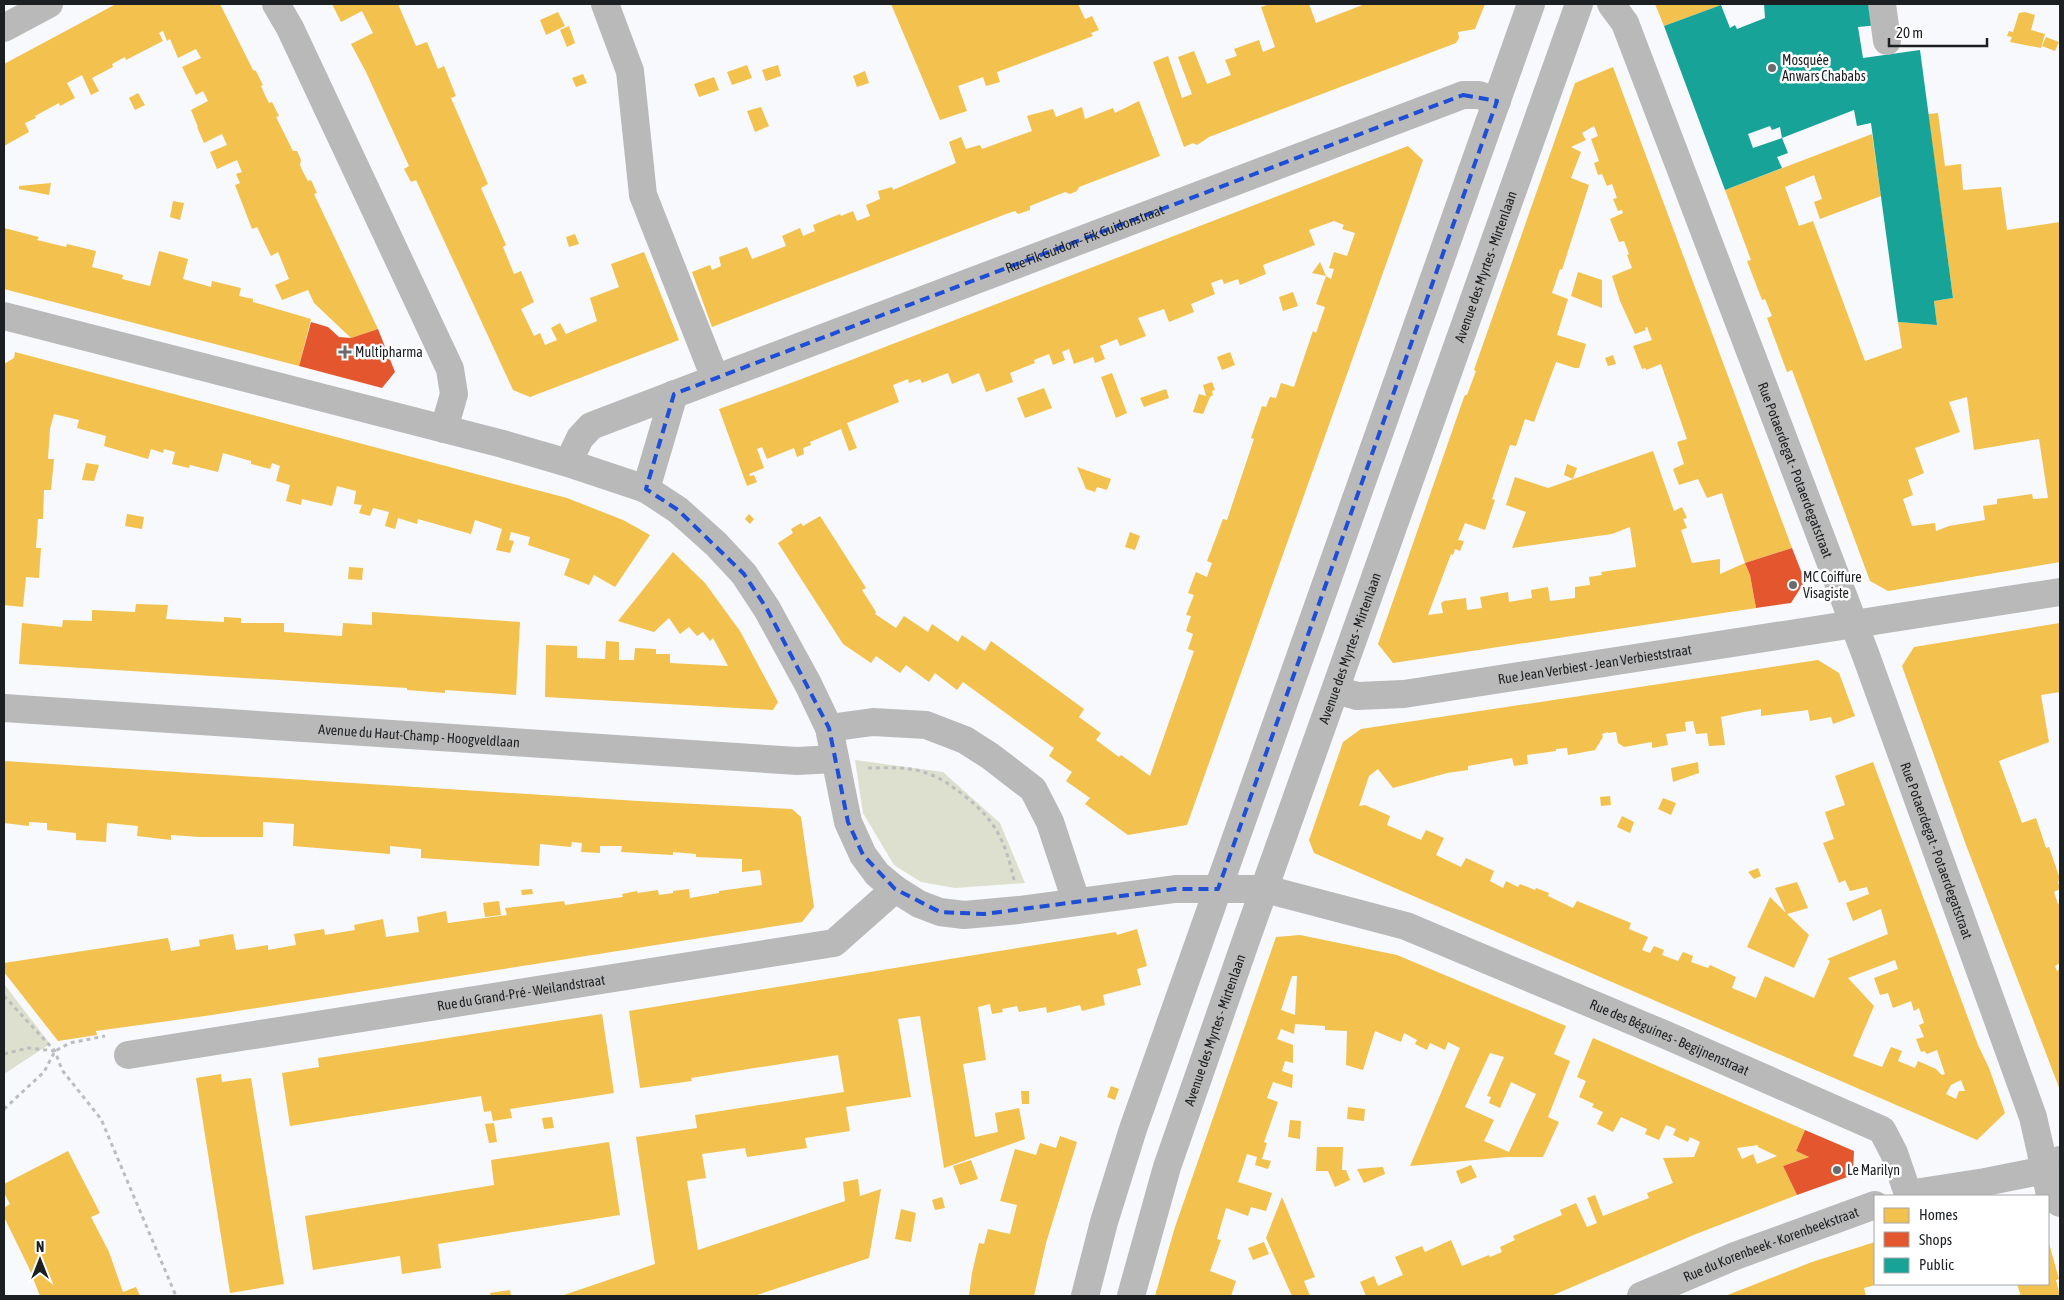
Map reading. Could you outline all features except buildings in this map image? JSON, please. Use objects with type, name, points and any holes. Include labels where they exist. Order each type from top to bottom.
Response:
[{"type":"street","points":[[4,28],[49,4]]},
{"type":"street","points":[[276,4],[290,28],[450,369],[454,394],[444,429]]},
{"type":"street","points":[[606,4],[630,71],[644,195],[715,378]]},
{"type":"street","points":[[1085,1296],[1104,1222],[1133,1129],[1531,4]]},
{"type":"street","name":"Avenue des Myrtes - Mirtenlaan","points":[[1131,1296],[1146,1236],[1167,1167],[1579,4]]},
{"type":"street","name":"Rue Potaerdegat - Potaerdegatstraat","points":[[1611,4],[1624,23],[1854,625],[2052,1165]]},
{"type":"street","points":[[1882,4],[1887,41]]},
{"type":"street","name":"Rue Fik Guidon - Fik Guidonstraat","points":[[568,463],[580,438],[592,426],[715,378],[1462,94],[1479,95],[1497,101]]},
{"type":"street","name":"Rue des Béguines - Begijnenstraat","points":[[4,316],[503,444],[646,489],[678,510],[716,544],[744,574],[767,609],[808,684],[829,728],[848,822],[863,855],[877,874],[918,904],[940,912],[964,915],[1018,910],[1175,889],[1265,889],[1406,926],[1666,1035],[1882,1130],[1896,1156],[1904,1195],[1985,1182],[2052,1165]]},
{"type":"street","points":[[646,489],[674,394]]},
{"type":"street","name":"Rue Jean Verbiest - Jean Verbieststraat","points":[[1336,690],[1357,696],[1404,694],[2060,592]]},
{"type":"street","name":"Avenue du Haut-Champ - Hoogveldlaan","points":[[4,708],[797,761],[835,759]]},
{"type":"street","points":[[829,728],[873,722],[926,725],[965,740],[990,756],[1033,789],[1050,822],[1076,901]]},
{"type":"street","name":"Rue du Grand-Pré - Weilandstraat","points":[[128,1055],[834,942],[895,889]]},
{"type":"street","points":[[2052,1165],[2050,1195],[2060,1203]]},
{"type":"street","name":"Rue du Korenbeek - Korenbeekstraat","points":[[1641,1296],[1735,1256],[1874,1205]]},
{"type":"path","points":[[863,768],[908,769],[928,773],[948,784],[978,806],[994,824],[1002,841],[1015,883],[1018,910]]},
{"type":"path","points":[[4,996],[55,1052],[62,1070],[101,1119],[176,1296]]},
{"type":"path","points":[[4,1109],[44,1072],[55,1052],[70,1043],[107,1036],[128,1055]]},
{"type":"path","points":[[4,1054],[28,1048],[55,1052]]},
{"type":"highlighted area","points":[[1463,95],[1497,101],[1218,889],[1175,889],[984,914],[940,912],[895,889],[863,855],[848,822],[829,728],[767,609],[744,574],[678,510],[646,489],[674,394]]},
{"type":"green space","points":[[855,760],[943,772],[1000,823],[1025,883],[955,888],[921,882],[894,865],[863,813]]},
{"type":"green space","points":[[4,984],[50,1044],[4,1074]]},
{"type":"place","name":"Mosquée Anwars Chababs","points":[[1772,68]]},
{"type":"place","name":"Multipharma","points":[[345,352]]},
{"type":"place","name":"MC Coiffure Visagiste","points":[[1793,585]]},
{"type":"place","name":"Le Marilyn","points":[[1837,1170]]}]
